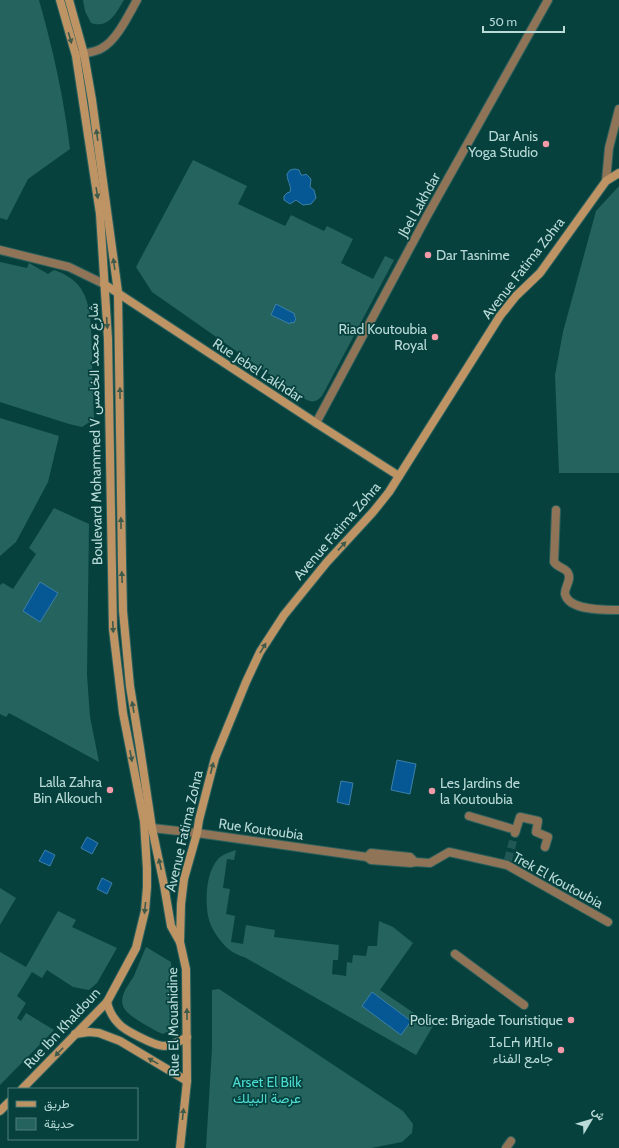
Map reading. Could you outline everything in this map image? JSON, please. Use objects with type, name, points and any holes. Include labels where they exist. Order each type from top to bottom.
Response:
[{"type":"main road","name":"Boulevard Mohammed V شارع محمد الخامس","points":[[60,0],[76,56],[100,214],[108,339],[113,628],[123,713],[144,821],[147,869]]},
{"type":"main road","name":"Boulevard Mohammed V شارع محمد الخامس","points":[[69,0],[84,54],[92,100],[118,292],[123,611],[130,686],[152,828]]},
{"type":"main road","points":[[606,181],[619,173]]},
{"type":"main road","name":"Avenue Fatima Zohra","points":[[180,942],[183,885],[215,758],[260,652],[293,603],[327,562],[373,512],[399,476],[500,316],[516,296],[540,273],[606,181]]},
{"type":"main road","name":"Rue Jebel Lakhdar","points":[[104,284],[316,424],[399,476]]},
{"type":"main road","name":"Rue El Mouahidine","points":[[152,828],[171,926],[180,942],[186,969],[187,1081],[180,1148]]},
{"type":"main road","name":"Rue Ibn Khaldoun","points":[[23,1088],[107,1002],[132,958],[139,940],[145,911],[147,869]]},
{"type":"main road","points":[[107,1002],[110,1013],[120,1026],[152,1044],[164,1046],[187,1038]]},
{"type":"main road","points":[[75,1034],[89,1032],[99,1033],[120,1041],[187,1081]]},
{"type":"main road","points":[[0,1111],[8,1103]]},
{"type":"street","points":[[76,56],[102,48],[109,43],[137,0]]},
{"type":"street","name":"Jbel Lakhdar","points":[[316,424],[427,216],[548,0]]},
{"type":"street","points":[[606,181],[609,148],[619,109]]},
{"type":"street","points":[[0,250],[69,267],[104,284]]},
{"type":"street","points":[[556,510],[554,562],[557,566],[568,572],[569,578],[565,592],[568,599],[589,609],[619,610]]},
{"type":"street","points":[[469,816],[515,832],[520,817],[538,821],[536,832],[548,837],[545,847]]},
{"type":"street","name":"Rue Koutoubia","points":[[152,828],[367,857],[371,853],[410,857],[414,862],[430,863],[449,852]]},
{"type":"street","name":"Trek El Koutoubia","points":[[449,852],[507,862],[608,922]]},
{"type":"street","points":[[455,954],[524,1006]]},
{"type":"green space","points":[[0,0],[39,0],[58,74],[70,149],[28,179],[7,220],[0,218]]},
{"type":"green space","points":[[83,0],[124,0],[111,19],[103,24],[97,24],[91,23],[85,11]]},
{"type":"green space","points":[[193,160],[247,186],[238,204],[285,226],[291,215],[324,231],[327,226],[353,239],[341,263],[373,279],[385,256],[394,260],[322,396],[318,400],[310,401],[305,399],[152,292],[136,267]]},
{"type":"green space","points":[[619,186],[619,473],[559,473],[555,375],[563,332],[596,211]]},
{"type":"green space","points":[[0,262],[27,268],[29,263],[48,274],[54,270],[67,276],[75,282],[84,294],[87,301],[91,322],[94,419],[82,427],[0,402]]},
{"type":"green space","points":[[0,418],[59,436],[48,482],[16,542],[0,556]]},
{"type":"green space","points":[[54,508],[89,524],[87,675],[90,717],[99,762],[9,713],[6,717],[0,714],[0,585],[3,583],[13,589],[36,554],[29,548]]},
{"type":"green space","points":[[236,850],[234,860],[227,859],[223,888],[230,889],[226,914],[235,916],[231,942],[243,944],[246,925],[275,930],[274,937],[339,945],[338,960],[333,960],[332,974],[346,976],[347,962],[352,963],[353,955],[366,956],[368,946],[377,946],[379,921],[393,927],[413,943],[380,990],[433,1026],[416,1055],[225,946],[209,920],[207,894],[211,870],[219,858]]},
{"type":"green space","points":[[0,888],[16,898],[0,925]]},
{"type":"green space","points":[[58,911],[76,920],[72,927],[117,948],[97,983],[89,990],[73,987],[47,970],[42,978],[32,972],[17,996],[26,1003],[17,1018],[21,1021],[26,1013],[54,1030],[0,1085],[0,952],[26,967]]},
{"type":"green space","points":[[146,947],[171,962],[175,1020],[171,1030],[163,1034],[130,1015],[122,1003],[124,993],[134,976]]},
{"type":"green space","name":"Arset El Bilk عرصة البيلك","points":[[219,989],[403,1111],[413,1124],[412,1133],[402,1142],[371,1148],[206,1148],[212,1048],[212,990]]},
{"type":"water","points":[[290,170],[299,170],[301,175],[306,174],[311,179],[310,187],[314,190],[316,198],[311,204],[303,205],[296,200],[290,204],[284,200],[284,196],[290,192],[287,174]]},
{"type":"water","points":[[276,304],[295,314],[294,316],[296,318],[294,323],[291,322],[290,324],[271,315]]},
{"type":"water","points":[[40,582],[58,593],[40,622],[23,611]]},
{"type":"water","points":[[397,760],[416,764],[410,794],[391,790]]},
{"type":"water","points":[[341,781],[353,783],[349,805],[337,802]]},
{"type":"water","points":[[87,837],[98,843],[92,854],[81,848]]},
{"type":"water","points":[[45,850],[55,855],[50,866],[39,861]]},
{"type":"water","points":[[102,878],[112,883],[107,894],[97,889]]},
{"type":"water","points":[[372,992],[411,1021],[401,1035],[362,1006]]},
{"type":"tunnel","points":[[508,860],[515,833]]},
{"type":"place","name":"Dar Anis Yoga Studio","points":[[546,144]]},
{"type":"place","name":"Dar Tasnime","points":[[428,255]]},
{"type":"place","name":"Riad Koutoubia Royal","points":[[435,337]]},
{"type":"place","name":"Lalla Zahra Bin Alkouch","points":[[110,790]]},
{"type":"place","name":"Les Jardins de la Koutoubia","points":[[432,791]]},
{"type":"place","name":"Police: Brigade Touristique","points":[[571,1020]]},
{"type":"place","name":"ⵊⴰⵎⵄ ⵍⴼⵏⴰ جامع الفناء","points":[[561,1050]]}]
